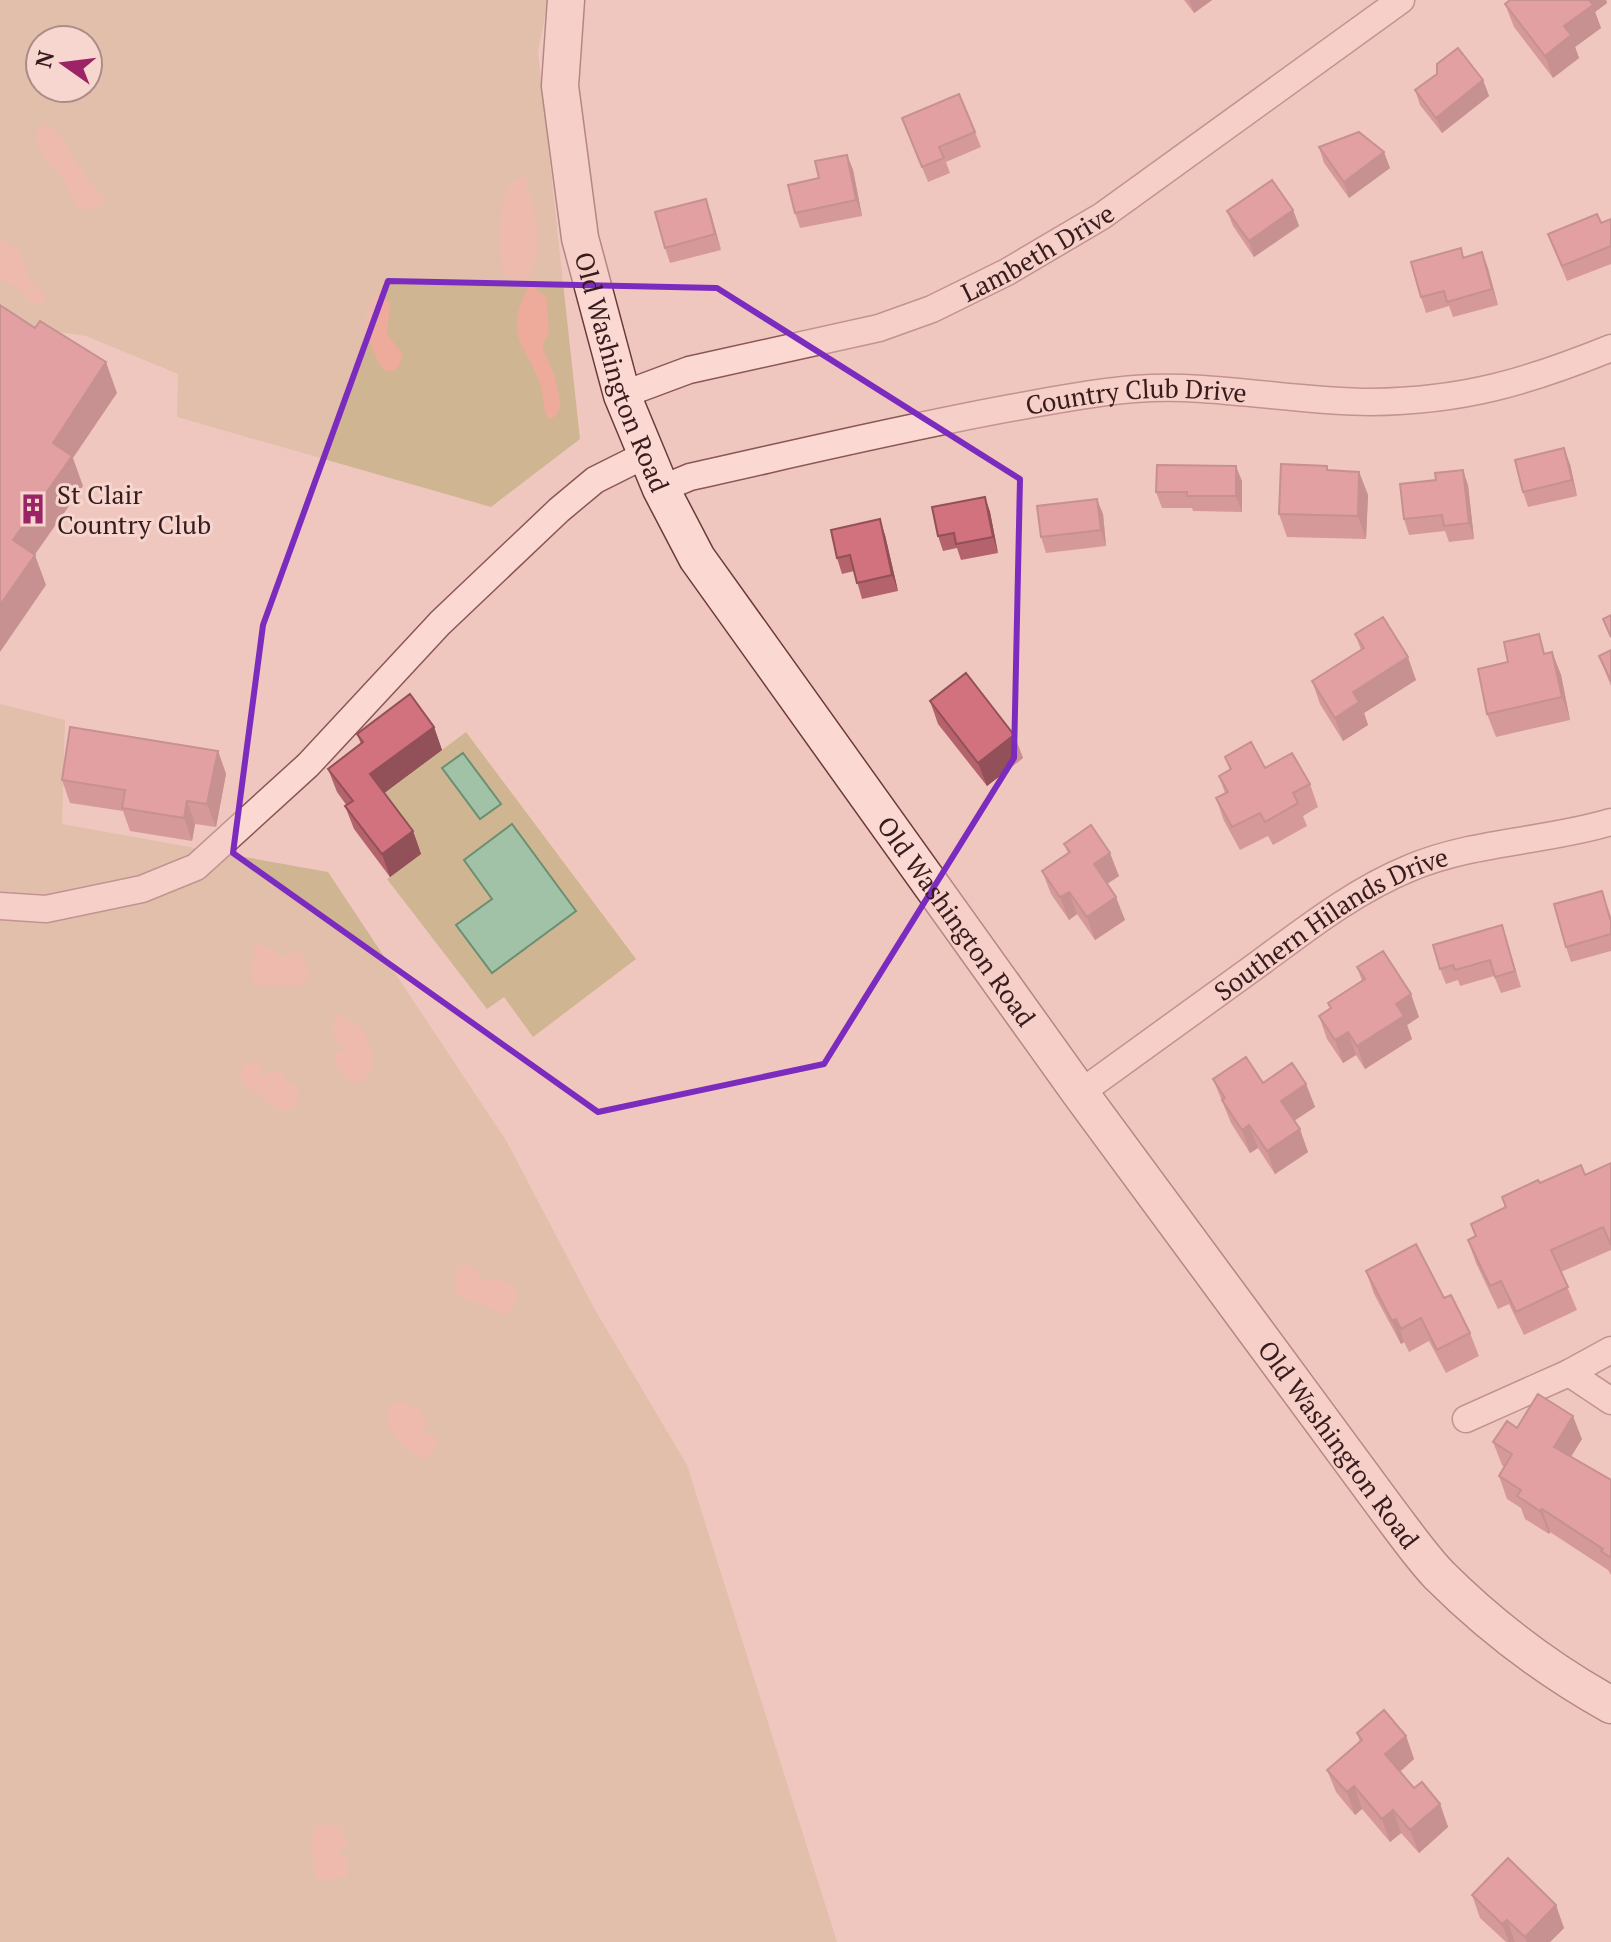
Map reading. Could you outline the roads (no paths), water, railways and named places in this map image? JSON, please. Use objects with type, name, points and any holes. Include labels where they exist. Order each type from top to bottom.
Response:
[{"type":"street","name":"Old Washington Road","points":[[566,0],[560,86],[580,238],[622,395],[661,489],[697,558],[1080,1093],[1437,1573],[1499,1630],[1568,1681],[1611,1705]]},
{"type":"street","name":"Lambeth Drive","points":[[622,395],[689,370],[879,328],[932,309],[1007,272],[1102,216],[1401,0]]},
{"type":"street","name":"Country Club Drive","points":[[661,489],[690,477],[965,416],[1077,397],[1136,389],[1205,388],[1369,402],[1438,399],[1482,392],[1534,377],[1611,348]]},
{"type":"street","points":[[0,906],[46,909],[142,889],[196,867],[308,765],[440,623],[547,521],[595,480],[647,454]]},
{"type":"street","name":"Southern Hilands Drive","points":[[1080,1093],[1324,916],[1384,880],[1412,867],[1473,849],[1611,822]]},
{"type":"street","points":[[1466,1419],[1569,1373],[1611,1350]]},
{"type":"street","points":[[1569,1373],[1611,1401]]},
{"type":"place","name":"St Clair Country Club","points":[[33,509]]}]
